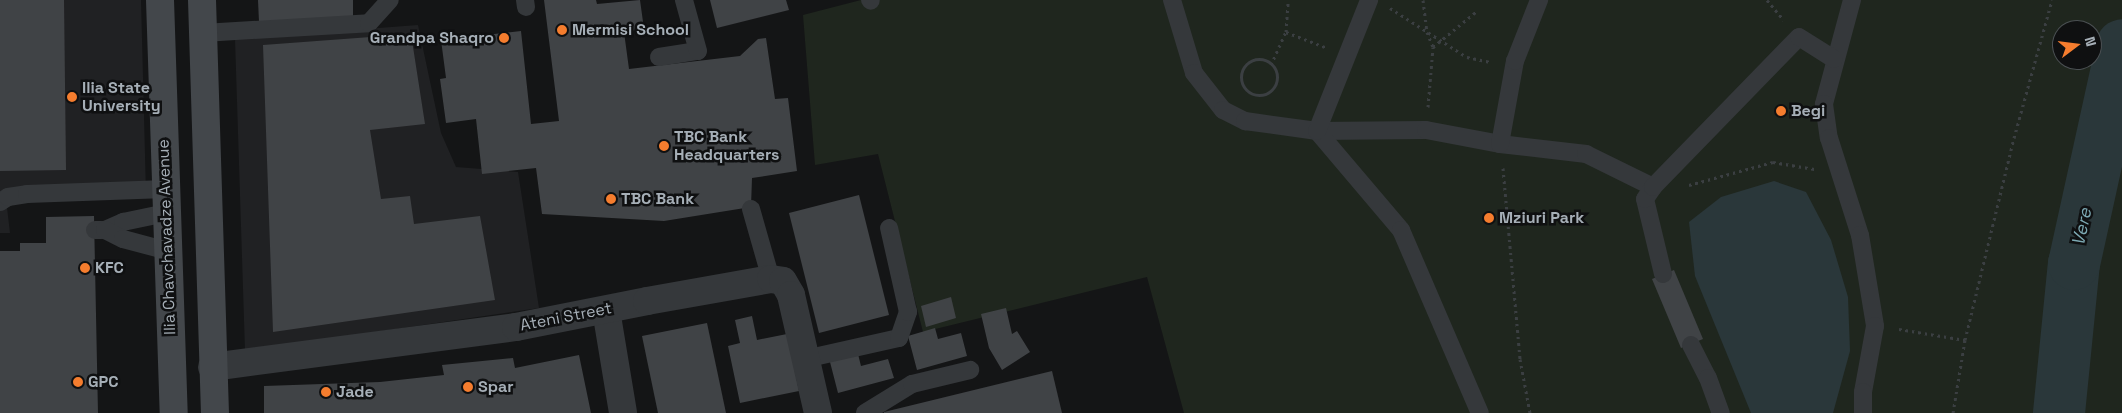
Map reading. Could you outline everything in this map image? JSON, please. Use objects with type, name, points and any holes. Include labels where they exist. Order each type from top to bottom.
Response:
[{"type":"main road","name":"Ilia Chavchavadze Avenue","points":[[160,0],[174,413]]},
{"type":"main road","points":[[202,0],[212,367],[215,413]]},
{"type":"street","name":"Ateni Street","points":[[212,367],[516,327],[771,279]]},
{"type":"street","points":[[771,279],[783,281],[791,295],[818,413]]},
{"type":"street","points":[[606,310],[624,413]]},
{"type":"lane","points":[[203,33],[369,23],[390,0]]},
{"type":"lane","points":[[659,56],[698,51],[684,0]]},
{"type":"lane","points":[[1172,0],[1194,73],[1223,110],[1245,121],[1317,131],[1426,130],[1500,144],[1586,154],[1652,187]]},
{"type":"lane","points":[[1500,144],[1515,61],[1539,0]]},
{"type":"lane","points":[[1852,0],[1834,59],[1824,104],[1829,138],[1860,235],[1875,326],[1863,392],[1863,413]]},
{"type":"lane","points":[[1317,131],[1346,56],[1376,2]]},
{"type":"lane","points":[[1663,274],[1645,199],[1652,187],[1799,38],[1834,59]]},
{"type":"lane","points":[[1317,131],[1401,230],[1480,413]]},
{"type":"lane","points":[[0,202],[8,197],[27,194],[166,201]]},
{"type":"lane","points":[[166,201],[123,222],[100,230],[123,239],[168,251]]},
{"type":"lane","points":[[751,209],[771,279]]},
{"type":"lane","points":[[805,359],[899,338],[908,312],[889,228]]},
{"type":"lane","points":[[1691,344],[1708,378],[1721,413]]},
{"type":"lane","points":[[866,413],[912,384],[970,370]]},
{"type":"path","points":[[1271,64],[1286,32],[1288,0]]},
{"type":"path","points":[[1423,0],[1427,32],[1432,47],[1426,130]]},
{"type":"path","points":[[1953,413],[1965,340],[2014,138],[2052,0]]},
{"type":"path","points":[[1376,2],[1467,57],[1487,62],[1515,61]]},
{"type":"path","points":[[1432,47],[1478,11]]},
{"type":"path","points":[[1286,32],[1346,56]]},
{"type":"path","points":[[1256,60],[1271,64],[1276,74],[1272,89],[1262,95],[1256,95],[1245,89],[1241,77],[1245,66],[1256,60]]},
{"type":"path","points":[[1500,144],[1520,359],[1530,413]]},
{"type":"path","points":[[1688,186],[1773,162],[1816,169]]},
{"type":"path","points":[[1919,332],[1965,340]]},
{"type":"shaded area","name":"Ilia State University","points":[[0,0],[141,0],[146,194],[6,199],[10,233],[0,233]]},
{"type":"shaded area","name":"Mziuri Park","points":[[861,0],[2122,0],[2122,413],[1184,413],[1147,277],[923,332],[878,154],[815,165],[803,15]]},
{"type":"shaded area","points":[[418,25],[441,133],[456,167],[518,172],[539,308],[245,351],[235,39]]},
{"type":"shaded area","points":[[1774,181],[1806,192],[1831,240],[1848,297],[1850,351],[1833,413],[1751,413],[1695,276],[1689,222],[1721,197]]},
{"type":"building","points":[[0,0],[64,0],[66,170],[0,171]]},
{"type":"building","points":[[258,0],[353,0],[353,18],[259,22]]},
{"type":"building","points":[[544,0],[596,0],[597,4],[640,0],[644,29],[624,32],[629,69],[740,56],[758,39],[766,38],[775,99],[788,98],[797,171],[752,178],[751,207],[664,221],[542,214],[536,168],[482,174],[476,119],[446,123],[440,79],[446,78],[441,40],[521,31],[531,124],[559,121]]},
{"type":"building","points":[[710,0],[786,0],[789,10],[717,28]]},
{"type":"building","points":[[411,34],[425,124],[370,130],[381,199],[410,196],[414,224],[480,216],[495,300],[273,332],[263,45]]},
{"type":"building","points":[[859,195],[889,315],[819,333],[789,213]]},
{"type":"building","points":[[94,216],[98,413],[0,413],[0,251],[20,251],[20,243],[46,243],[46,217]]},
{"type":"building","points":[[1674,270],[1703,339],[1681,348],[1652,279]]},
{"type":"building","points":[[951,297],[956,318],[926,327],[921,306]]},
{"type":"building","points":[[1006,308],[1012,334],[1017,331],[1030,352],[1002,370],[989,348],[981,314]]},
{"type":"building","points":[[752,316],[757,340],[787,334],[799,391],[740,403],[728,346],[740,343],[735,320]]},
{"type":"building","points":[[707,323],[726,413],[658,413],[642,336]]},
{"type":"building","points":[[935,328],[938,339],[961,333],[967,356],[917,370],[908,336]]},
{"type":"building","points":[[858,354],[861,366],[888,359],[894,378],[838,393],[830,362]]},
{"type":"building","points":[[579,355],[591,413],[264,413],[264,386],[380,382],[444,375],[442,365],[513,358],[515,368]]},
{"type":"building","points":[[1052,371],[1062,413],[884,413],[884,412]]},
{"type":"waterway","name":"Vere","points":[[2059,413],[2074,264],[2122,45]]},
{"type":"place","name":"Mermisi School","points":[[562,30]]},
{"type":"place","name":"Grandpa Shaqro","points":[[504,38]]},
{"type":"place","name":"Ilia State University","points":[[72,97]]},
{"type":"place","name":"Begi","points":[[1781,111]]},
{"type":"place","name":"TBC Bank Headquarters","points":[[664,146]]},
{"type":"place","name":"TBC Bank","points":[[611,199]]},
{"type":"place","name":"Mziuri Park","points":[[1489,218]]},
{"type":"place","name":"KFC","points":[[85,268]]},
{"type":"place","name":"GPC","points":[[78,382]]},
{"type":"place","name":"Spar","points":[[468,387]]},
{"type":"place","name":"Jade","points":[[326,392]]}]
